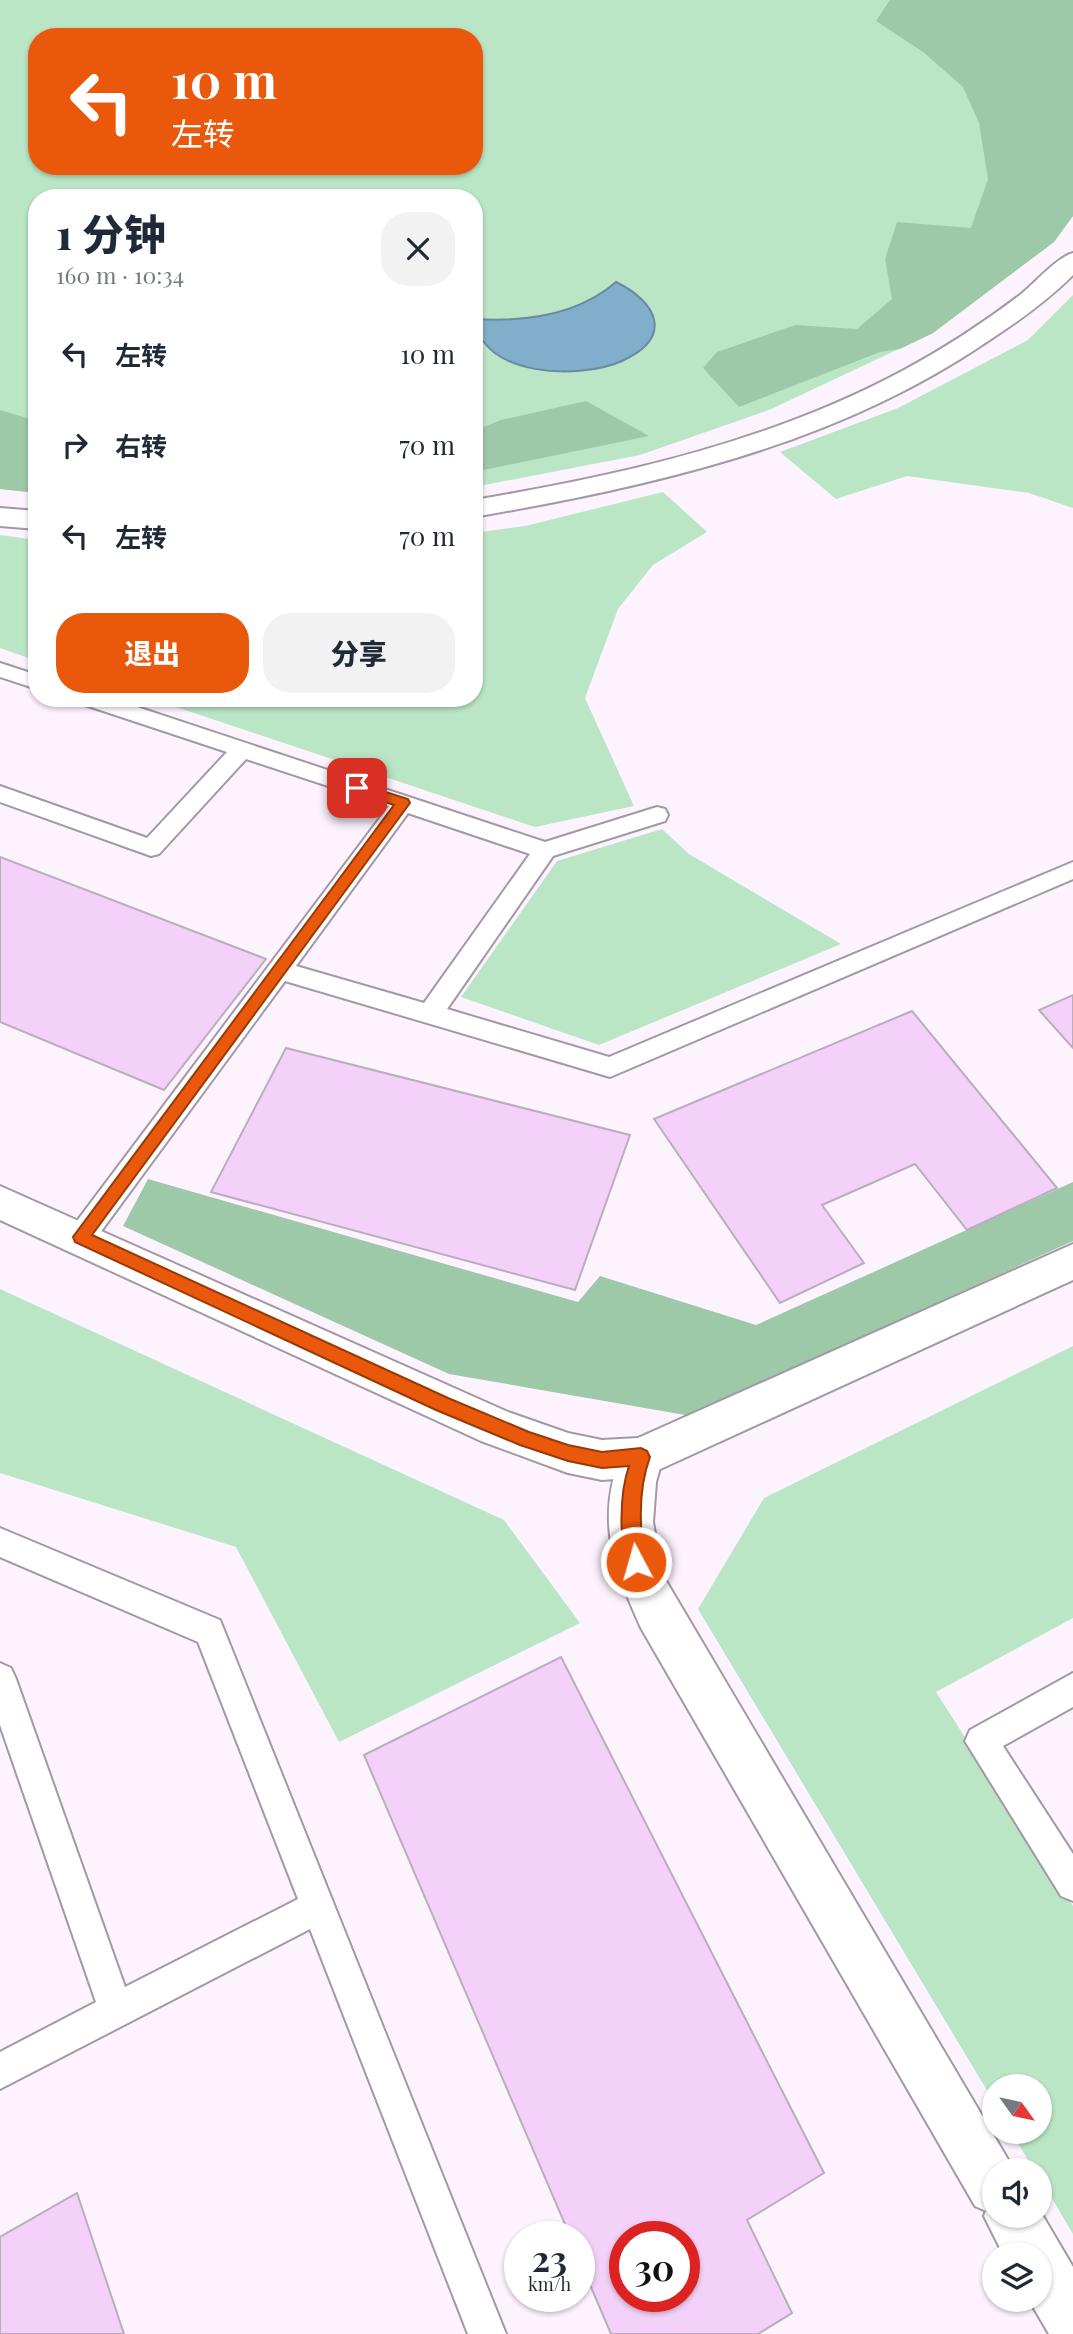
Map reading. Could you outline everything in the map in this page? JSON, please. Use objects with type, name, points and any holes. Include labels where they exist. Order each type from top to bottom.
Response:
[{"type":"street","points":[[483,507],[639,477],[722,454],[798,428],[867,399],[930,367],[984,334],[1030,300],[1073,260]]},
{"type":"street","points":[[0,517],[28,519]]},
{"type":"street","points":[[0,1202],[442,1404],[526,1439],[568,1453],[602,1460],[641,1457],[1073,1261]]},
{"type":"street","points":[[641,1457],[632,1481],[632,1526],[636,1562],[657,1612],[982,2167]]},
{"type":"street","points":[[1052,2285],[1073,2321]]},
{"type":"lane","points":[[0,670],[28,679]]},
{"type":"lane","points":[[114,707],[545,850],[657,814]]},
{"type":"lane","points":[[0,794],[151,848],[242,750]]},
{"type":"lane","points":[[81,1237],[403,803]]},
{"type":"lane","points":[[430,1014],[545,850]]},
{"type":"lane","points":[[279,970],[610,1067],[1073,870]]},
{"type":"lane","points":[[0,1542],[209,1631],[487,2334]]},
{"type":"lane","points":[[0,1679],[116,2010]]},
{"type":"lane","points":[[1073,1689],[981,1741],[1073,1884]]},
{"type":"lane","points":[[0,2071],[318,1907]]},
{"type":"green space","points":[[0,0],[1073,0],[1073,216],[1054,242],[933,333],[769,410],[640,455],[483,485],[483,189],[28,189],[28,492],[0,489]]},
{"type":"green space","points":[[890,0],[1073,0],[1073,216],[1054,242],[933,333],[900,349],[880,352],[739,407],[703,368],[717,352],[795,325],[857,329],[892,299],[885,259],[897,222],[971,228],[988,179],[979,123],[963,87],[923,52],[876,21]]},
{"type":"green space","points":[[1073,295],[1073,508],[1029,493],[907,476],[836,499],[780,452],[898,408],[1028,340]]},
{"type":"green space","points":[[586,401],[649,436],[483,470],[483,427],[501,420]]},
{"type":"green space","points":[[0,410],[28,418],[28,492],[0,489]]},
{"type":"green space","points":[[663,492],[707,532],[653,565],[618,609],[585,698],[634,806],[535,827],[176,707],[483,707],[483,532],[525,526]]},
{"type":"green space","points":[[0,535],[28,539],[28,658],[0,648]]},
{"type":"green space","points":[[662,829],[689,854],[841,944],[599,1045],[461,997],[557,861]]},
{"type":"green space","points":[[148,1179],[578,1302],[600,1276],[756,1325],[1073,1182],[1073,1241],[691,1416],[449,1374],[123,1226]]},
{"type":"green space","points":[[0,1289],[504,1520],[580,1623],[339,1742],[236,1547],[0,1473]]},
{"type":"green space","points":[[1073,1346],[1073,1618],[936,1692],[1073,1906],[1073,2234],[1052,2198],[1052,2158],[1027,2158],[1018,2144],[1052,2144],[1052,2074],[982,2074],[982,2082],[698,1609],[764,1498]]},
{"type":"water","points":[[616,282],[642,300],[654,321],[654,331],[649,342],[622,361],[582,371],[535,369],[513,363],[495,353],[483,340],[483,319],[531,318],[550,314],[585,303]]},
{"type":"building","points":[[0,857],[266,959],[164,1090],[0,1022]]},
{"type":"building","points":[[1073,995],[1073,1048],[1039,1010]]},
{"type":"building","points":[[912,1011],[1057,1188],[967,1230],[915,1164],[822,1205],[864,1263],[780,1303],[654,1119]]},
{"type":"building","points":[[286,1048],[630,1135],[575,1290],[211,1192]]},
{"type":"building","points":[[561,1657],[824,2173],[747,2220],[792,2313],[758,2334],[611,2334],[595,2296],[595,2221],[564,2221],[364,1755]]},
{"type":"building","points":[[77,2193],[124,2334],[0,2334],[0,2237]]},
{"type":"route","points":[[357,788],[403,803],[81,1237],[442,1404],[526,1439],[568,1453],[602,1460],[641,1457],[632,1481],[632,1526],[636,1562]]}]
